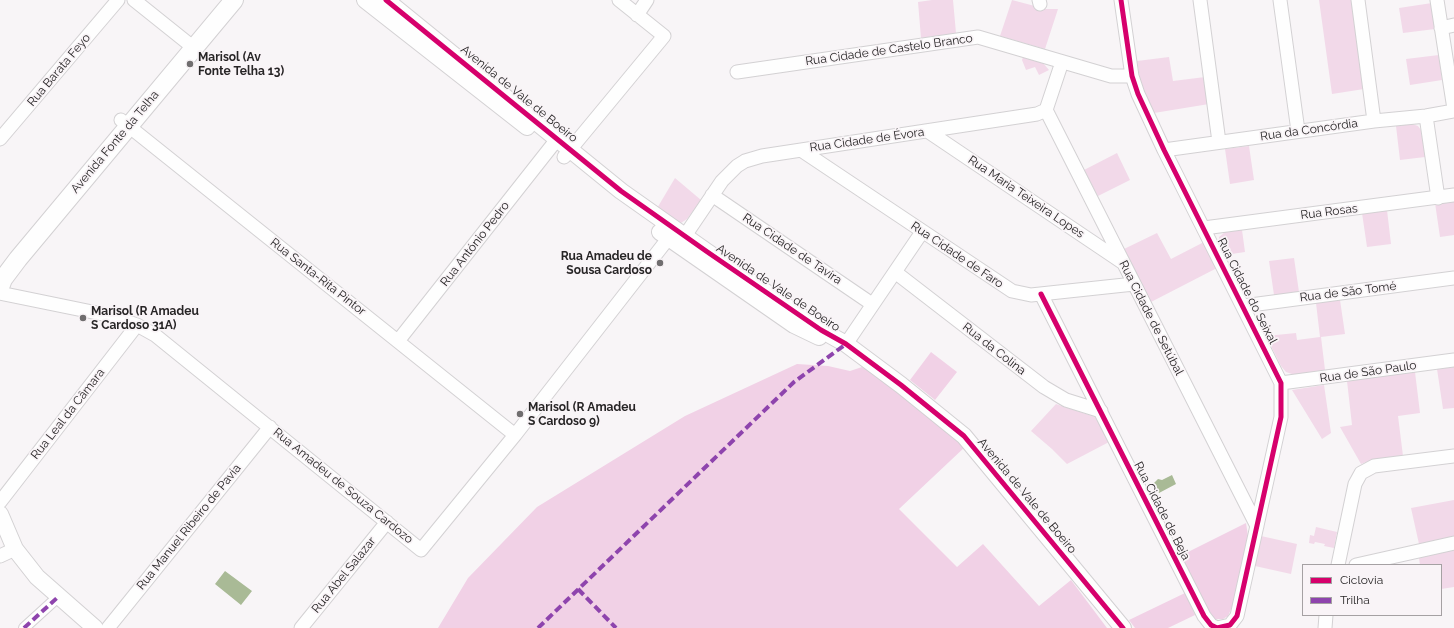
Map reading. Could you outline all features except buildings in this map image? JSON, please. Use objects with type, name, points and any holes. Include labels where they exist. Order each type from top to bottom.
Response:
[{"type":"main road","name":"Avenida Fonte da Telha","points":[[190,45],[221,0]]},
{"type":"main road","name":"Avenida Fonte da Telha","points":[[0,287],[3,279],[18,259],[125,123],[190,45],[234,0]]},
{"type":"main road","name":"Avenida Fonte da Telha","points":[[0,263],[125,123]]},
{"type":"main road","points":[[0,287],[0,293]]},
{"type":"street","name":"Rua Barata Feyo","points":[[0,139],[118,0]]},
{"type":"street","points":[[134,0],[190,45]]},
{"type":"street","name":"Avenida de Vale de Boeiro","points":[[365,0],[554,142]]},
{"type":"street","name":"Avenida de Vale de Boeiro","points":[[386,0],[567,153],[621,191],[677,238],[821,330],[846,344],[901,385],[964,436],[1123,628]]},
{"type":"street","points":[[567,153],[664,36],[619,0]]},
{"type":"street","points":[[637,15],[647,0]]},
{"type":"street","name":"Rua Cidade do Seixal","points":[[1121,0],[1132,76],[1138,94],[1164,150],[1281,383],[1281,417],[1257,526]]},
{"type":"street","points":[[1200,0],[1219,142]]},
{"type":"street","points":[[1280,0],[1298,131]]},
{"type":"street","points":[[1358,0],[1374,121]]},
{"type":"street","points":[[1437,0],[1454,110]]},
{"type":"street","points":[[1441,28],[1454,25]]},
{"type":"street","name":"Rua Cidade de Castelo Branco","points":[[737,72],[978,37],[1110,76],[1132,76]]},
{"type":"street","points":[[1046,110],[1062,62]]},
{"type":"street","name":"Rua Cidade de Évora","points":[[677,238],[729,173],[745,162],[762,156],[1028,116],[1046,110]]},
{"type":"street","name":"Rua Cidade de Setúbal","points":[[1046,110],[1257,526]]},
{"type":"street","name":"Rua da Concórdia","points":[[1164,150],[1374,121],[1426,116],[1454,110]]},
{"type":"street","points":[[1426,116],[1438,198]]},
{"type":"street","name":"Rua Santa-Rita Pintor","points":[[125,123],[515,435]]},
{"type":"street","name":"Rua Maria Teixeira Lopes","points":[[929,132],[1123,263]]},
{"type":"street","name":"Rua António Pedro","points":[[398,341],[554,142]]},
{"type":"street","name":"Rua Cidade de Faro","points":[[802,150],[1004,287],[1022,294],[1042,294],[1134,284]]},
{"type":"street","name":"Rua Cidade de Tavira","points":[[712,195],[872,304]]},
{"type":"street","name":"Rua Rosas","points":[[1204,228],[1454,196]]},
{"type":"street","points":[[846,344],[922,232]]},
{"type":"street","name":"Rua Amadeu de Souza Cardozo","points":[[0,293],[107,315],[137,325],[155,335],[421,550],[677,238]]},
{"type":"street","name":"Rua da Colina","points":[[895,272],[1044,387],[1066,400],[1101,411]]},
{"type":"street","name":"Rua de São Tomé","points":[[1243,306],[1454,278]]},
{"type":"street","name":"Rua Cidade de Beja","points":[[1042,294],[1204,616],[1211,626],[1224,628],[1235,621],[1257,526]]},
{"type":"street","name":"Rua Leal da Câmara","points":[[0,502],[137,325]]},
{"type":"street","name":"Rua de São Paulo","points":[[1281,383],[1454,360]]},
{"type":"street","name":"Rua Manuel Ribeiro de Pavia","points":[[108,628],[270,427]]},
{"type":"street","points":[[1338,564],[1355,484],[1361,473],[1374,466],[1454,456]]},
{"type":"street","points":[[0,514],[15,549],[37,577],[95,628]]},
{"type":"street","name":"Rua Abel Salazar","points":[[301,628],[387,522]]},
{"type":"street","points":[[1360,564],[1454,543]]},
{"type":"street","points":[[0,556],[15,549]]},
{"type":"street","points":[[24,628],[58,596]]},
{"type":"street","points":[[1325,628],[1326,616]]},
{"type":"shaded area","points":[[953,0],[956,33],[921,38],[918,2]]},
{"type":"shaded area","points":[[1012,0],[1046,9],[1058,9],[1045,49],[1000,36]]},
{"type":"shaded area","points":[[1319,0],[1352,0],[1364,89],[1332,94]]},
{"type":"shaded area","points":[[1432,3],[1435,29],[1403,33],[1399,8]]},
{"type":"shaded area","points":[[1439,55],[1442,80],[1410,85],[1406,59]]},
{"type":"shaded area","points":[[1023,57],[1043,63],[1049,70],[1039,75],[1035,67],[1026,70],[1022,60]]},
{"type":"shaded area","points":[[1169,57],[1173,81],[1205,77],[1209,104],[1154,113],[1141,84],[1137,61]]},
{"type":"shaded area","points":[[1412,124],[1418,126],[1421,130],[1425,157],[1400,160],[1396,126]]},
{"type":"shaded area","points":[[1249,146],[1254,180],[1230,184],[1225,149]]},
{"type":"shaded area","points":[[1117,153],[1130,180],[1098,196],[1084,170]]},
{"type":"shaded area","points":[[675,178],[701,200],[687,219],[681,223],[656,210]]},
{"type":"shaded area","points":[[1454,201],[1454,235],[1440,237],[1435,203]]},
{"type":"shaded area","points":[[1387,210],[1391,244],[1367,247],[1362,213]]},
{"type":"shaded area","points":[[1242,230],[1245,252],[1225,255],[1219,243],[1219,237],[1225,232]]},
{"type":"shaded area","points":[[1157,233],[1171,259],[1204,242],[1217,268],[1151,302],[1124,249]]},
{"type":"shaded area","points":[[1294,258],[1299,292],[1274,295],[1269,261]]},
{"type":"shaded area","points":[[1340,300],[1345,334],[1321,337],[1325,370],[1295,375],[1286,372],[1281,366],[1266,336],[1296,333],[1297,340],[1320,337],[1316,303]]},
{"type":"shaded area","points":[[931,352],[957,372],[935,400],[910,380]]},
{"type":"shaded area","points":[[797,364],[828,366],[850,371],[862,367],[904,393],[966,446],[899,509],[957,567],[983,544],[1039,606],[1071,580],[1107,628],[438,628],[468,578],[537,507],[685,416]]},
{"type":"shaded area","points":[[1454,367],[1454,408],[1443,409],[1437,369]]},
{"type":"shaded area","points":[[1415,372],[1420,413],[1398,416],[1403,456],[1369,461],[1361,464],[1340,427],[1352,425],[1347,381]]},
{"type":"shaded area","points":[[1324,385],[1331,433],[1322,439],[1292,390]]},
{"type":"shaded area","points":[[1056,404],[1095,417],[1109,442],[1067,464],[1031,431]]},
{"type":"shaded area","points":[[1172,475],[1176,484],[1159,493],[1154,483],[1158,479],[1162,480]]},
{"type":"shaded area","points":[[1454,500],[1454,536],[1419,544],[1411,508]]},
{"type":"shaded area","points":[[1246,523],[1248,536],[1232,607],[1228,616],[1223,619],[1215,619],[1212,617],[1180,556]]},
{"type":"shaded area","points":[[1316,527],[1337,532],[1334,548],[1315,542],[1314,544],[1309,543],[1310,535],[1314,536]]},
{"type":"shaded area","points":[[1261,536],[1297,544],[1291,574],[1255,566]]},
{"type":"shaded area","points":[[1454,550],[1454,587],[1442,589],[1442,564],[1420,564],[1419,558]]},
{"type":"shaded area","points":[[225,571],[252,591],[241,605],[215,584]]},
{"type":"shaded area","points":[[1185,593],[1195,615],[1168,628],[1135,628],[1129,620]]},
{"type":"marked path","points":[[538,628],[794,382],[846,344]]},
{"type":"marked path","points":[[578,589],[616,628]]},
{"type":"marked path","points":[[24,628],[58,597]]},
{"type":"cycle path","points":[[386,0],[621,191],[821,330],[846,344],[901,385],[964,436],[1123,628]]},
{"type":"cycle path","points":[[1041,294],[1204,616],[1211,625],[1217,628],[1230,625],[1237,616],[1281,417],[1281,383],[1164,150],[1138,94],[1132,76],[1121,0]]},
{"type":"place","name":"Marisol (Av Fonte Telha 13)","points":[[190,64]]},
{"type":"place","name":"Rua Amadeu de Sousa Cardoso","points":[[660,263]]},
{"type":"place","name":"Marisol (R Amadeu S Cardoso 31A)","points":[[83,318]]},
{"type":"place","name":"Marisol (R Amadeu S Cardoso 9)","points":[[520,414]]}]
